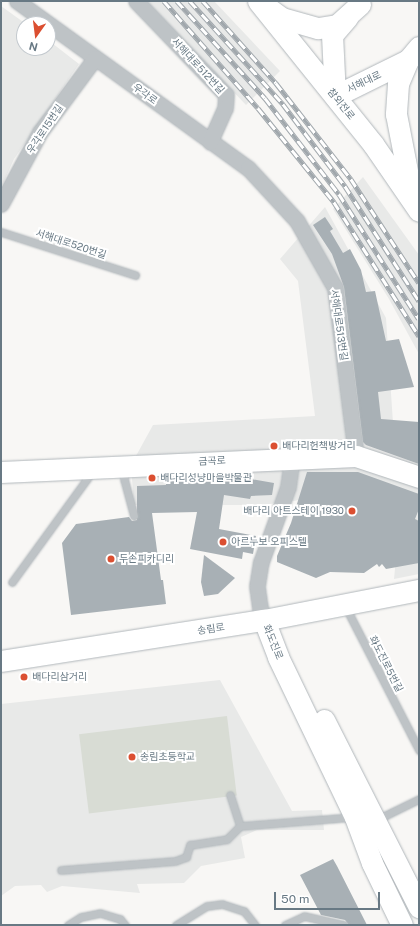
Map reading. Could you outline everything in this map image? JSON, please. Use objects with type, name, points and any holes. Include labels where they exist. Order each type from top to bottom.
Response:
[{"type":"main road","points":[[259,1],[282,18],[318,28],[337,25],[361,2]]},
{"type":"main road","name":"참외전로","points":[[259,1],[288,41],[335,96],[416,205]]},
{"type":"main road","name":"서해대로","points":[[361,2],[332,35],[335,96],[414,53]]},
{"type":"main road","points":[[414,53],[398,84],[396,114],[416,205]]},
{"type":"main road","name":"금곡로","points":[[1,472],[292,457],[356,456],[419,477]]},
{"type":"main road","name":"송림로","points":[[1,661],[264,620],[419,590]]},
{"type":"main road","name":"화도진로","points":[[264,620],[278,656],[365,819],[417,897]]},
{"type":"main road","name":"화도진로","points":[[365,819],[372,863],[402,925]]},
{"type":"street","name":"우각로","points":[[17,1],[248,168],[270,190]]},
{"type":"street","name":"서해대로512번길","points":[[136,1],[226,95],[225,108],[210,142]]},
{"type":"street","name":"우각로15번길","points":[[1,204],[40,132],[95,58]]},
{"type":"street","name":"서해대로513번길","points":[[270,190],[297,221],[334,288],[356,456]]},
{"type":"street","points":[[264,620],[260,608],[258,586],[261,562],[288,487],[292,457]]},
{"type":"lane","name":"서해대로520번길","points":[[1,232],[135,275]]},
{"type":"lane","points":[[124,465],[124,479],[134,516]]},
{"type":"lane","points":[[12,582],[97,466]]},
{"type":"lane","name":"화도진로5번길","points":[[344,605],[419,750]]},
{"type":"lane","points":[[230,796],[240,826]]},
{"type":"lane","points":[[61,870],[175,861],[186,857],[190,845],[227,839],[240,826],[365,819],[419,799]]},
{"type":"lane","points":[[176,925],[207,906],[222,904],[244,911],[255,925]]},
{"type":"lane","points":[[68,925],[81,917],[100,913],[120,919],[125,925]]},
{"type":"lane","points":[[285,925],[304,916],[344,925]]},
{"type":"shaded area","points":[[147,1],[214,1],[280,71],[246,105]]},
{"type":"shaded area","points":[[1,6],[16,17],[16,56],[56,56],[56,46],[79,64],[14,159],[1,188]]},
{"type":"shaded area","points":[[363,177],[419,255],[419,354],[389,299],[333,209]]},
{"type":"shaded area","points":[[325,207],[386,318],[393,423],[419,432],[419,574],[394,579],[400,517],[323,497],[262,505],[134,505],[131,465],[153,425],[315,416],[298,281],[280,259]]},
{"type":"shaded area","name":"송림초등학교","points":[[220,680],[292,811],[322,810],[324,830],[257,830],[241,837],[245,858],[201,866],[184,883],[137,884],[140,893],[62,886],[47,892],[41,885],[15,886],[1,896],[1,704]]},
{"type":"shaded area","points":[[227,716],[237,795],[89,814],[79,734]]},
{"type":"building","points":[[325,217],[333,229],[330,231],[343,253],[350,249],[361,270],[366,292],[375,291],[386,341],[399,339],[414,387],[378,392],[381,419],[419,422],[419,464],[366,445],[363,442],[344,287],[332,254],[313,225]]},
{"type":"building","points":[[307,472],[358,472],[419,494],[419,509],[415,519],[419,521],[419,563],[386,569],[382,564],[379,567],[377,564],[364,573],[330,572],[316,578],[277,562],[277,556],[291,523]]},
{"type":"building","points":[[239,477],[274,483],[272,495],[251,496],[250,499],[224,495],[219,529],[256,536],[253,554],[243,552],[242,559],[190,549],[197,512],[152,513],[161,580],[163,580],[166,604],[71,615],[62,543],[76,524],[129,517],[132,521],[137,520],[137,486],[166,485],[166,481]]},
{"type":"building","points":[[204,555],[235,578],[218,594],[204,596],[201,582]]},
{"type":"building","points":[[333,859],[367,925],[349,925],[345,920],[321,915],[300,875]]},
{"type":"railway","points":[[164,1],[258,108],[334,202],[419,336]]},
{"type":"railway","points":[[177,1],[265,98],[339,194],[419,319]]},
{"type":"railway","points":[[190,1],[283,104],[345,186],[419,301]]},
{"type":"railway","points":[[203,1],[276,83],[351,179],[419,283]]},
{"type":"place","name":"배다리헌책방거리","points":[[274,446]]},
{"type":"place","name":"배다리성냥마을박물관","points":[[152,478]]},
{"type":"place","name":"배다리 아트스테이 1930","points":[[352,511]]},
{"type":"place","name":"아르누보 오피스텔","points":[[223,542]]},
{"type":"place","name":"두손피카디리","points":[[111,559]]},
{"type":"place","name":"배다리삼거리","points":[[24,677]]},
{"type":"place","name":"송림초등학교","points":[[132,757]]}]
